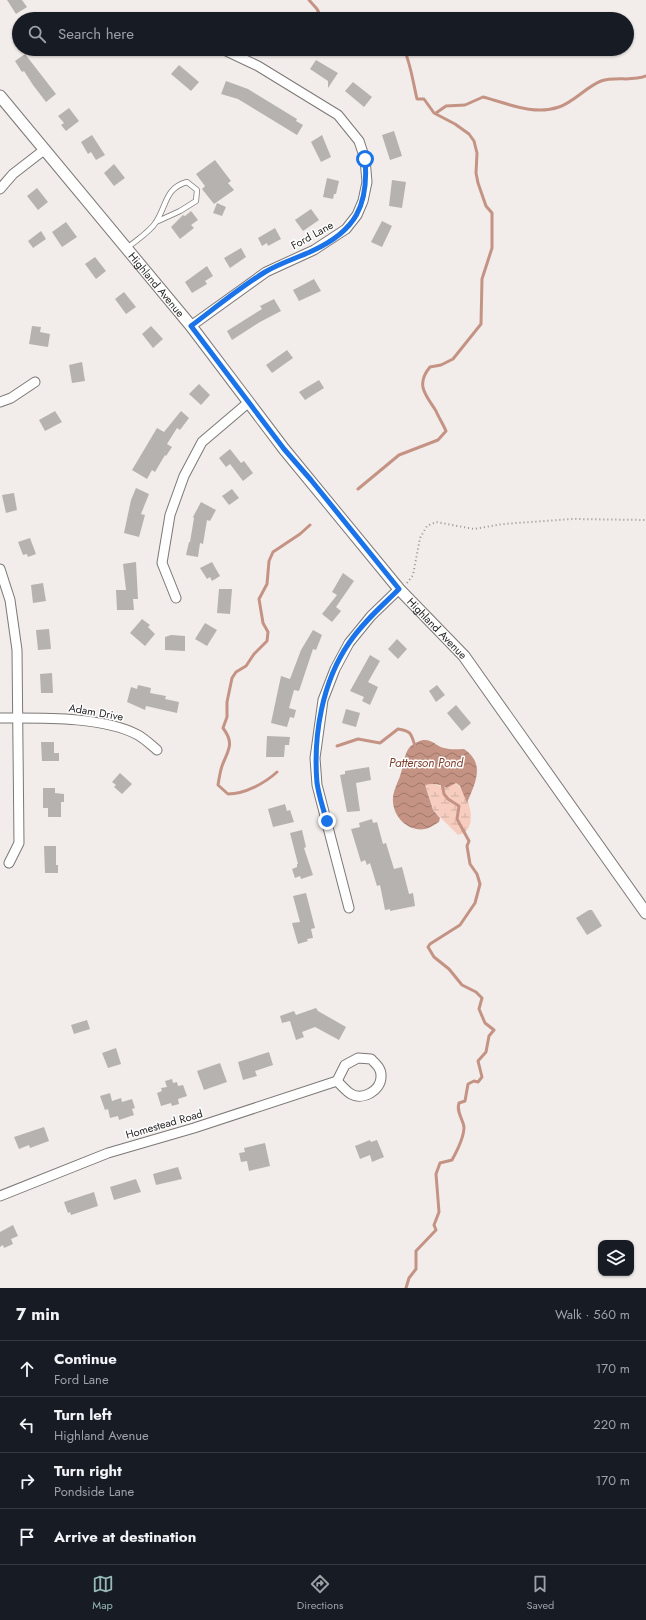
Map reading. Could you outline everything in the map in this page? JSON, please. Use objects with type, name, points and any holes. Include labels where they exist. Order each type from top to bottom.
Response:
[{"type":"street","name":"Ford Lane","points":[[191,326],[266,272],[314,250],[346,230],[357,215],[363,201],[367,182],[365,159],[359,141],[338,115],[258,66],[237,56]]},
{"type":"street","name":"Highland Avenue","points":[[0,96],[191,326],[284,449],[399,589],[464,656],[646,913]]},
{"type":"street","points":[[0,189],[14,174],[44,150]]},
{"type":"street","points":[[0,402],[11,398],[35,382]]},
{"type":"street","points":[[176,598],[162,563],[170,514],[184,476],[202,442],[249,402]]},
{"type":"street","points":[[0,569],[10,600],[17,650],[19,843],[9,862]]},
{"type":"street","points":[[349,908],[317,785],[315,758],[323,700],[335,669],[349,643],[371,616],[399,589]]},
{"type":"street","name":"Adam Drive","points":[[0,718],[71,719],[125,729],[140,736],[158,750]]},
{"type":"street","points":[[358,1058],[371,1059],[378,1066],[382,1076],[379,1085],[373,1093],[362,1096],[352,1095],[337,1081],[345,1065],[358,1058]]},
{"type":"street","name":"Homestead Road","points":[[0,1196],[108,1153],[194,1128],[337,1081]]},
{"type":"lane","points":[[126,249],[156,222],[180,211],[196,200],[197,190],[187,182],[177,184],[170,192],[156,222]]},
{"type":"path","points":[[399,589],[410,580],[413,575],[420,538],[427,526],[436,522],[474,529],[503,524],[572,518],[646,520]]},
{"type":"green space","points":[[431,783],[447,788],[455,783],[460,787],[468,802],[471,818],[469,826],[465,832],[458,835],[433,810],[425,785]]},
{"type":"water","name":"Patterson Pond","points":[[423,740],[447,749],[464,749],[475,761],[477,774],[467,803],[460,786],[456,783],[447,788],[436,784],[425,785],[433,810],[440,818],[439,822],[432,826],[425,829],[419,829],[403,823],[394,808],[393,798],[405,756],[409,748],[417,742]]},
{"type":"building","points":[[7,0],[22,0],[27,7],[19,12],[15,12]]},
{"type":"building","points":[[22,56],[27,56],[56,94],[46,102],[15,61]]},
{"type":"building","points":[[316,60],[338,73],[328,88],[328,81],[310,69]]},
{"type":"building","points":[[179,65],[199,82],[191,91],[171,74]]},
{"type":"building","points":[[226,81],[248,89],[297,119],[296,121],[303,125],[297,135],[238,99],[221,94]]},
{"type":"building","points":[[353,82],[372,97],[364,107],[345,91]]},
{"type":"building","points":[[69,108],[79,121],[66,131],[61,125],[64,123],[58,116]]},
{"type":"building","points":[[394,131],[402,156],[390,160],[382,135]]},
{"type":"building","points":[[92,135],[105,155],[96,160],[91,152],[88,154],[81,142]]},
{"type":"building","points":[[322,135],[331,157],[321,162],[311,142]]},
{"type":"building","points":[[215,160],[231,181],[228,183],[234,190],[214,204],[202,189],[205,186],[196,174]]},
{"type":"building","points":[[114,164],[125,178],[114,186],[104,173]]},
{"type":"building","points":[[327,178],[339,181],[336,194],[334,194],[333,199],[323,197]]},
{"type":"building","points":[[392,180],[406,182],[402,208],[389,206]]},
{"type":"building","points":[[37,188],[48,202],[38,210],[27,196]]},
{"type":"building","points":[[217,203],[226,207],[222,216],[213,213]]},
{"type":"building","points":[[311,209],[319,220],[303,231],[295,220]]},
{"type":"building","points":[[191,211],[198,220],[191,225],[194,228],[180,239],[171,227],[183,215],[185,216]]},
{"type":"building","points":[[382,221],[392,226],[382,247],[371,242]]},
{"type":"building","points":[[66,222],[77,237],[62,247],[52,232]]},
{"type":"building","points":[[275,228],[281,239],[268,246],[267,243],[262,246],[258,238]]},
{"type":"building","points":[[41,231],[46,239],[33,248],[28,241]]},
{"type":"building","points":[[241,248],[246,257],[230,268],[224,258]]},
{"type":"building","points":[[95,257],[106,271],[96,279],[85,264]]},
{"type":"building","points":[[207,266],[213,276],[205,281],[207,284],[192,293],[185,282]]},
{"type":"building","points":[[314,279],[321,291],[299,301],[293,290]]},
{"type":"building","points":[[124,292],[136,307],[126,314],[115,299]]},
{"type":"building","points":[[274,299],[281,311],[260,322],[232,340],[227,331],[262,309],[260,306]]},
{"type":"building","points":[[32,326],[41,327],[40,332],[50,334],[48,347],[29,344]]},
{"type":"building","points":[[151,326],[163,339],[153,348],[142,334]]},
{"type":"building","points":[[287,350],[293,358],[272,373],[266,365]]},
{"type":"building","points":[[82,362],[85,381],[72,383],[69,365]]},
{"type":"building","points":[[319,380],[324,388],[305,400],[299,392]]},
{"type":"building","points":[[199,384],[210,395],[201,405],[189,394]]},
{"type":"building","points":[[55,411],[62,422],[45,431],[39,420]]},
{"type":"building","points":[[181,411],[189,418],[180,430],[177,428],[167,444],[172,447],[166,456],[165,455],[155,472],[152,470],[147,479],[132,470],[157,428],[164,432]]},
{"type":"building","points":[[230,449],[241,463],[244,461],[253,473],[243,481],[230,464],[226,467],[219,458]]},
{"type":"building","points":[[136,488],[149,494],[141,514],[145,515],[139,537],[124,533],[131,500]]},
{"type":"building","points":[[232,489],[239,498],[229,505],[222,496]]},
{"type":"building","points":[[14,493],[17,510],[6,513],[2,495]]},
{"type":"building","points":[[201,502],[216,510],[210,521],[207,520],[203,544],[200,543],[198,557],[186,555],[190,542],[193,517]]},
{"type":"building","points":[[30,538],[36,554],[28,557],[27,554],[23,555],[18,542]]},
{"type":"building","points":[[136,562],[138,599],[133,599],[134,610],[117,610],[116,590],[126,590],[123,564]]},
{"type":"building","points":[[212,562],[220,576],[212,581],[210,577],[207,579],[200,568]]},
{"type":"building","points":[[343,573],[354,581],[336,607],[341,611],[332,622],[322,614],[337,595],[332,592]]},
{"type":"building","points":[[43,583],[46,601],[33,603],[31,585]]},
{"type":"building","points":[[219,589],[232,589],[230,614],[217,613]]},
{"type":"building","points":[[142,619],[150,625],[148,627],[155,634],[145,646],[130,633]]},
{"type":"building","points":[[205,623],[217,630],[207,646],[195,639]]},
{"type":"building","points":[[49,629],[51,649],[38,650],[36,630]]},
{"type":"building","points":[[313,630],[322,635],[316,650],[313,649],[299,691],[294,690],[289,708],[296,710],[294,718],[290,717],[287,727],[271,723],[281,676],[290,679],[301,650]]},
{"type":"building","points":[[171,635],[185,636],[185,651],[165,650],[165,637]]},
{"type":"building","points":[[397,639],[407,649],[398,659],[388,649]]},
{"type":"building","points":[[370,655],[380,661],[368,682],[378,687],[370,705],[362,701],[364,697],[350,691]]},
{"type":"building","points":[[52,673],[53,693],[41,693],[40,674]]},
{"type":"building","points":[[138,685],[151,688],[150,693],[166,696],[165,699],[179,702],[177,713],[146,706],[145,710],[127,702],[131,687],[137,689]]},
{"type":"building","points":[[437,685],[445,695],[436,702],[429,691]]},
{"type":"building","points":[[456,705],[471,723],[462,731],[447,713]]},
{"type":"building","points":[[346,709],[360,713],[356,727],[342,723]]},
{"type":"building","points":[[267,736],[290,737],[289,745],[285,745],[284,757],[266,757]]},
{"type":"building","points":[[41,742],[54,742],[54,753],[59,753],[59,761],[42,761]]},
{"type":"building","points":[[369,767],[371,780],[356,783],[360,811],[347,812],[340,775],[345,774],[345,771]]},
{"type":"building","points":[[120,773],[132,784],[122,794],[114,787],[116,785],[112,782]]},
{"type":"building","points":[[43,788],[55,788],[55,793],[64,794],[64,802],[61,802],[61,817],[48,817],[48,808],[43,808]]},
{"type":"building","points":[[285,804],[287,811],[290,810],[294,822],[273,827],[268,809]]},
{"type":"building","points":[[372,819],[373,823],[377,822],[383,844],[386,843],[394,869],[402,867],[409,894],[413,893],[415,906],[390,911],[390,909],[385,910],[380,885],[377,886],[370,863],[367,865],[365,860],[361,862],[351,829],[360,827],[359,823]]},
{"type":"building","points":[[302,830],[306,847],[304,848],[313,875],[301,879],[300,876],[295,878],[292,869],[297,867],[298,864],[290,833]]},
{"type":"building","points":[[44,846],[56,846],[56,865],[58,865],[58,873],[45,873]]},
{"type":"building","points":[[306,893],[315,928],[311,929],[313,938],[307,939],[308,941],[298,944],[292,923],[300,922],[293,896]]},
{"type":"building","points":[[589,910],[592,910],[602,926],[587,935],[576,918]]},
{"type":"building","points":[[316,1008],[318,1011],[346,1027],[339,1040],[315,1027],[302,1032],[304,1037],[296,1040],[290,1021],[282,1023],[280,1016],[294,1011],[296,1015]]},
{"type":"building","points":[[87,1020],[90,1029],[74,1034],[71,1025]]},
{"type":"building","points":[[116,1048],[121,1064],[108,1068],[102,1053]]},
{"type":"building","points":[[269,1052],[273,1065],[255,1071],[257,1076],[243,1080],[238,1062]]},
{"type":"building","points":[[220,1063],[227,1082],[204,1090],[197,1071]]},
{"type":"building","points":[[172,1079],[173,1083],[177,1082],[178,1086],[183,1085],[187,1096],[178,1099],[179,1104],[172,1106],[171,1103],[161,1106],[157,1093],[162,1091],[161,1088],[167,1087],[165,1081]]},
{"type":"building","points":[[110,1093],[112,1101],[121,1098],[122,1102],[132,1099],[135,1108],[132,1109],[134,1115],[119,1120],[118,1116],[110,1118],[108,1109],[105,1110],[100,1096]]},
{"type":"building","points":[[44,1127],[49,1141],[30,1148],[29,1145],[19,1149],[14,1137]]},
{"type":"building","points":[[370,1140],[371,1142],[377,1140],[384,1157],[372,1162],[370,1155],[360,1159],[355,1146]]},
{"type":"building","points":[[265,1143],[270,1166],[249,1171],[247,1161],[241,1162],[239,1153],[245,1152],[244,1148]]},
{"type":"building","points":[[178,1167],[182,1179],[156,1185],[153,1174]]},
{"type":"building","points":[[136,1179],[141,1192],[114,1200],[110,1187]]},
{"type":"building","points":[[94,1192],[98,1206],[71,1215],[70,1212],[68,1213],[64,1202]]},
{"type":"building","points":[[13,1225],[18,1236],[11,1239],[13,1244],[4,1248],[3,1245],[0,1247],[0,1232]]},
{"type":"waterway","points":[[309,0],[318,12]]},
{"type":"waterway","points":[[358,489],[399,455],[438,440],[446,431],[426,395],[423,379],[430,367],[441,365],[453,359],[481,324],[482,279],[492,248],[492,213],[486,206],[478,183],[476,173],[477,153],[474,141],[469,134],[455,124],[434,113],[424,99],[417,99],[406,56]]},
{"type":"waterway","points":[[436,113],[446,106],[465,105],[483,97],[520,108],[540,110],[549,109],[564,105],[601,81],[612,79],[635,79],[646,76]]},
{"type":"waterway","points":[[277,772],[261,784],[234,794],[228,794],[218,785],[221,768],[230,743],[229,738],[223,728],[227,717],[227,702],[232,678],[236,672],[246,666],[254,654],[267,641],[268,632],[263,623],[259,599],[267,584],[269,561],[273,552],[300,534],[310,525]]},
{"type":"waterway","points":[[337,746],[358,739],[380,743],[398,729],[408,732],[413,739],[415,746]]},
{"type":"waterway","points":[[406,1288],[409,1278],[416,1269],[416,1251],[436,1230],[434,1225],[439,1212],[436,1174],[440,1163],[452,1160],[460,1144],[464,1127],[458,1106],[459,1103],[465,1101],[468,1084],[474,1081],[478,1082],[482,1077],[478,1061],[486,1052],[489,1036],[494,1030],[485,1023],[479,1009],[482,998],[476,992],[462,985],[449,969],[434,957],[428,947],[430,944],[460,925],[475,903],[480,884],[477,874],[470,864],[467,846],[469,841],[457,819],[459,806],[448,799],[444,794],[442,783]]},
{"type":"route","points":[[327,821],[317,785],[315,758],[323,700],[335,669],[349,643],[371,616],[399,589],[284,449],[191,326],[266,272],[314,250],[346,230],[357,215],[363,201],[367,182],[365,159]]}]
